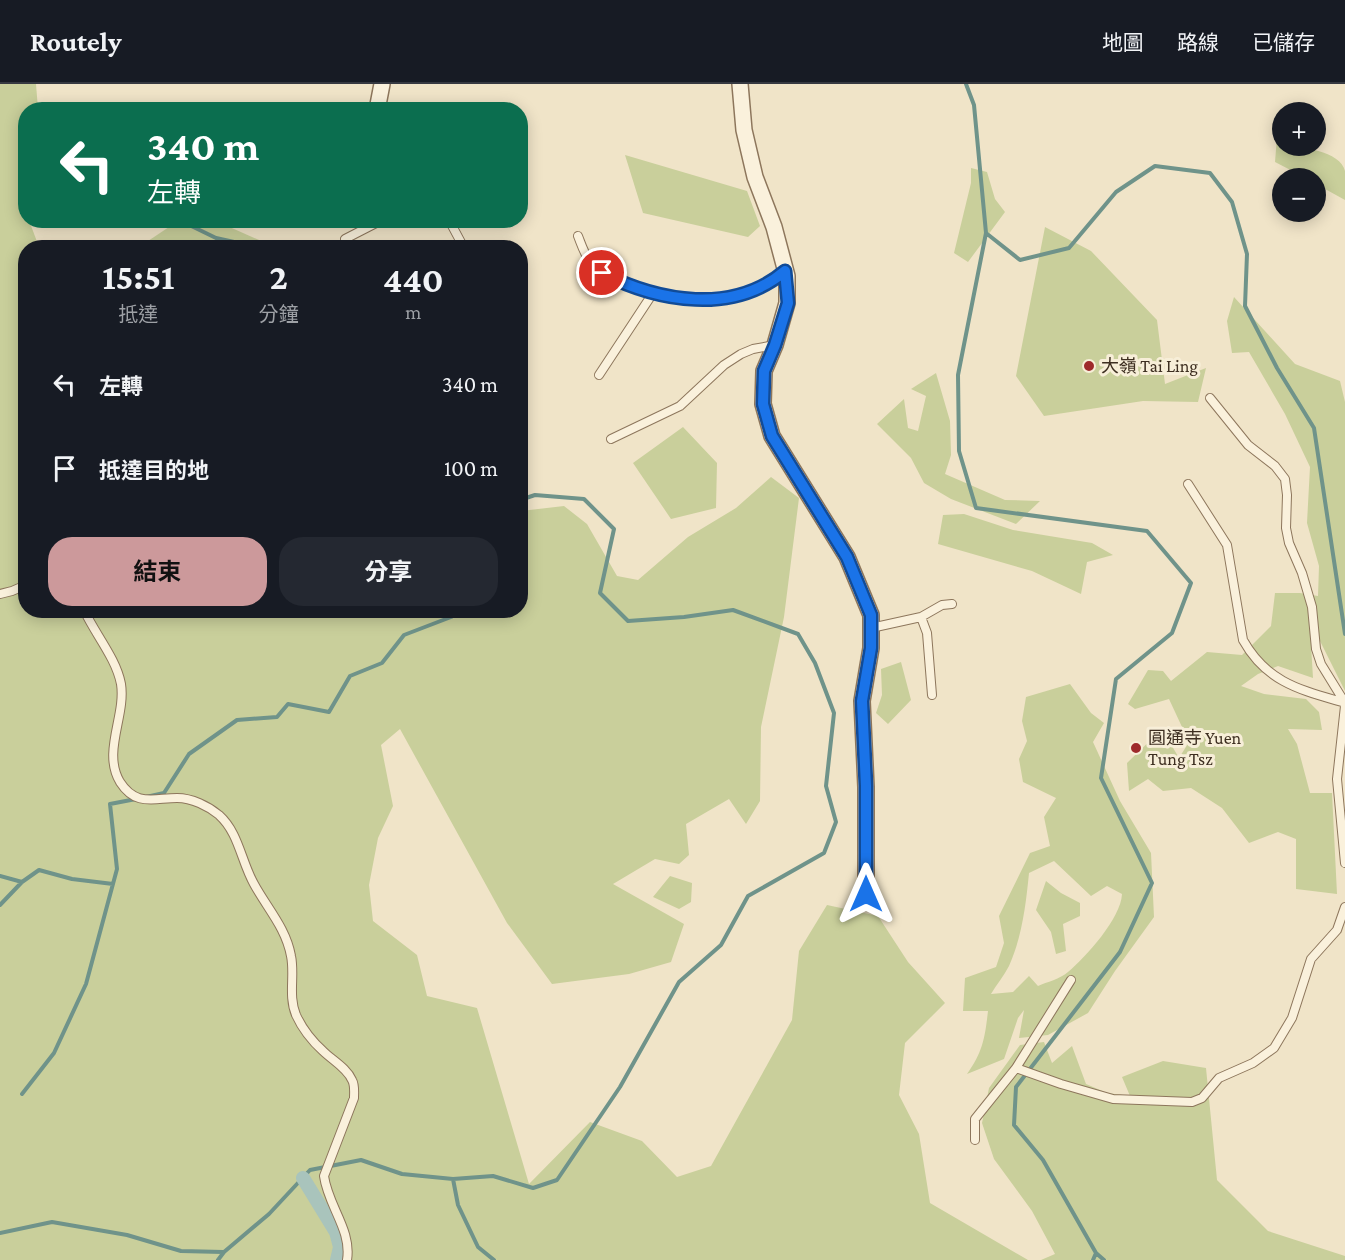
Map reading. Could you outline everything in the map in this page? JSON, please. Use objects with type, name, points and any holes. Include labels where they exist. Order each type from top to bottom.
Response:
[{"type":"street","points":[[378,102],[381,84]]},
{"type":"street","points":[[740,84],[744,130],[755,177],[774,227],[785,271],[788,303],[764,371],[763,404],[772,436],[847,557],[871,615],[871,648],[862,701],[866,786],[866,894]]},
{"type":"lane","points":[[345,240],[367,228]]},
{"type":"lane","points":[[578,236],[586,255],[602,273],[617,281],[653,293],[703,300],[737,296],[759,289],[785,271]]},
{"type":"lane","points":[[599,375],[653,293]]},
{"type":"lane","points":[[611,439],[680,406],[724,365],[741,354],[775,345]]},
{"type":"lane","points":[[1210,398],[1248,445],[1275,466],[1285,479],[1286,528],[1312,608],[1316,649],[1321,664],[1345,704],[1337,778],[1343,812],[1345,863]]},
{"type":"lane","points":[[1188,484],[1227,545],[1243,640],[1250,654],[1276,679],[1293,688],[1345,704]]},
{"type":"lane","points":[[0,594],[18,588]]},
{"type":"lane","points":[[871,628],[921,617],[942,605],[952,604]]},
{"type":"lane","points":[[921,617],[927,633],[932,695]]},
{"type":"lane","points":[[88,618],[119,678],[122,697],[115,735],[114,768],[123,787],[137,798],[150,801],[177,798],[197,802],[217,814],[234,835],[253,882],[278,920],[292,957],[292,1002],[296,1016],[322,1050],[352,1078],[354,1098],[324,1176],[326,1189],[348,1239],[347,1260]]},
{"type":"lane","points":[[1019,1069],[1113,1099],[1192,1102],[1202,1098],[1220,1078],[1253,1063],[1274,1047],[1281,1038],[1292,1018],[1311,959],[1337,930],[1345,907]]},
{"type":"lane","points":[[975,1140],[975,1119],[1019,1069],[1071,980]]},
{"type":"green space","points":[[0,84],[36,84],[37,102],[18,102],[18,228],[32,228],[36,240],[18,240],[18,618],[528,618],[528,510],[564,506],[587,524],[617,576],[638,580],[688,537],[736,508],[771,477],[799,498],[784,617],[761,727],[760,801],[746,824],[729,799],[686,824],[689,855],[679,864],[655,859],[613,884],[684,924],[671,962],[629,974],[552,984],[507,923],[400,729],[381,745],[393,806],[378,838],[369,885],[373,921],[417,955],[427,996],[477,1008],[529,1184],[590,1122],[642,1141],[677,1177],[711,1166],[792,1020],[799,951],[827,905],[878,916],[908,962],[945,1003],[905,1043],[899,1095],[919,1134],[930,1203],[1028,1260],[0,1260]]},
{"type":"green space","points":[[1326,153],[1328,154],[1342,164],[1345,171],[1345,200],[1326,190],[1326,168],[1287,168],[1275,162],[1275,156],[1326,156]]},
{"type":"green space","points":[[625,155],[747,191],[760,226],[748,237],[643,213]]},
{"type":"green space","points":[[971,168],[987,172],[995,199],[1005,212],[968,262],[954,253],[971,183]]},
{"type":"green space","points":[[1045,227],[1091,251],[1157,320],[1165,384],[1206,368],[1198,402],[1143,401],[1044,416],[1016,376]]},
{"type":"green space","points":[[168,228],[232,228],[259,240],[150,240]]},
{"type":"green space","points":[[1234,297],[1295,364],[1340,381],[1345,402],[1345,691],[1319,639],[1311,645],[1313,678],[1278,666],[1258,674],[1241,686],[1264,694],[1306,699],[1319,712],[1322,730],[1288,729],[1297,744],[1310,793],[1332,793],[1337,894],[1296,889],[1296,839],[1278,832],[1249,843],[1222,808],[1191,788],[1163,791],[1148,779],[1129,791],[1127,763],[1162,729],[1179,758],[1189,742],[1169,699],[1135,709],[1128,704],[1148,670],[1163,671],[1171,681],[1207,652],[1242,655],[1271,626],[1275,593],[1318,596],[1319,566],[1307,523],[1310,467],[1285,414],[1249,352],[1232,353],[1227,321]]},
{"type":"green space","points":[[936,373],[950,421],[951,455],[945,474],[1005,500],[1040,501],[1016,524],[951,499],[924,483],[911,458],[877,424],[904,399],[908,428],[918,431],[926,396],[911,389]]},
{"type":"green space","points":[[683,427],[717,463],[716,508],[671,519],[633,463]]},
{"type":"green space","points":[[964,514],[1013,530],[1092,543],[1113,555],[1087,562],[1081,594],[1032,571],[938,544],[943,515]]},
{"type":"green space","points":[[901,662],[911,700],[888,724],[876,713],[882,695],[881,669]]},
{"type":"green space","points":[[1070,684],[1091,713],[1104,723],[1093,742],[1120,801],[1151,853],[1154,917],[1088,1013],[1048,1035],[1019,1038],[1024,1010],[1018,1018],[1004,1059],[967,1074],[977,1059],[982,1044],[988,1011],[963,1011],[965,978],[996,967],[1004,943],[999,916],[1030,853],[1050,846],[1044,817],[1056,798],[1023,782],[1019,759],[1027,741],[1022,721],[1026,697]],"holes":[[[1054,861],[1091,896],[1107,886],[1122,894],[1116,914],[1109,925],[1093,947],[1068,972],[1038,986],[1029,976],[1013,992],[991,994],[1009,966],[1017,944],[1025,908],[1029,873]]]},
{"type":"green space","points":[[670,876],[692,883],[691,902],[679,909],[653,897]]},
{"type":"green space","points":[[1046,881],[1061,893],[1080,903],[1080,916],[1063,924],[1066,951],[1056,954],[1051,932],[1036,910]]},
{"type":"green space","points":[[1044,1042],[1052,1063],[1072,1046],[1086,1084],[1107,1093],[1130,1096],[1122,1077],[1163,1061],[1206,1068],[1217,1180],[1268,1231],[1345,1256],[1345,1260],[1041,1260],[1055,1254],[1032,1211],[994,1159],[982,1123],[989,1088],[1020,1045]]},
{"type":"waterway","points":[[966,84],[974,105],[986,233],[1020,260],[1069,248],[1116,192],[1155,166],[1210,173],[1232,202],[1247,254],[1245,306],[1277,368],[1314,428],[1345,634]]},
{"type":"waterway","points":[[195,228],[225,240]]},
{"type":"waterway","points":[[986,233],[958,375],[959,451],[976,508],[1147,531],[1191,583],[1172,633],[1116,679],[1101,778],[1152,883],[1120,952],[1016,1087],[1014,1125],[1043,1160],[1096,1253],[1093,1260]]},
{"type":"waterway","points":[[218,1260],[224,1252],[269,1214],[310,1170],[361,1160],[402,1174],[453,1179],[493,1176],[533,1188],[557,1180],[620,1087],[679,982],[721,945],[748,896],[824,853],[836,822],[826,786],[834,713],[815,663],[798,634],[733,610],[684,617],[628,621],[600,593],[614,529],[584,499],[535,495],[528,497]]},
{"type":"waterway","points":[[146,797],[164,793],[189,754],[237,720],[277,717],[288,704],[329,712],[350,676],[382,663],[404,635],[448,618]]},
{"type":"waterway","points":[[22,1094],[54,1053],[86,984],[117,869],[110,804],[136,799]]},
{"type":"waterway","points":[[0,905],[22,882],[39,870],[72,879],[113,884]]},
{"type":"waterway","points":[[0,876],[22,882]]},
{"type":"waterway","points":[[303,1178],[336,1232],[340,1247],[337,1260]]},
{"type":"waterway","points":[[453,1179],[458,1205],[478,1247],[494,1260]]},
{"type":"waterway","points":[[0,1233],[52,1222],[127,1235],[181,1251],[223,1252]]},
{"type":"waterway","points":[[1096,1253],[1104,1260]]},
{"type":"place","name":"大嶺 Tai Ling","points":[[1089,366]]},
{"type":"place","name":"圓通寺 Yuen Tung Tsz","points":[[1136,748]]},
{"type":"route","points":[[602,273],[617,281],[653,293],[703,300],[737,296],[759,289],[785,271],[788,303],[764,371],[763,404],[772,436],[847,557],[871,615],[871,648],[862,701],[865,723],[866,894]]}]
